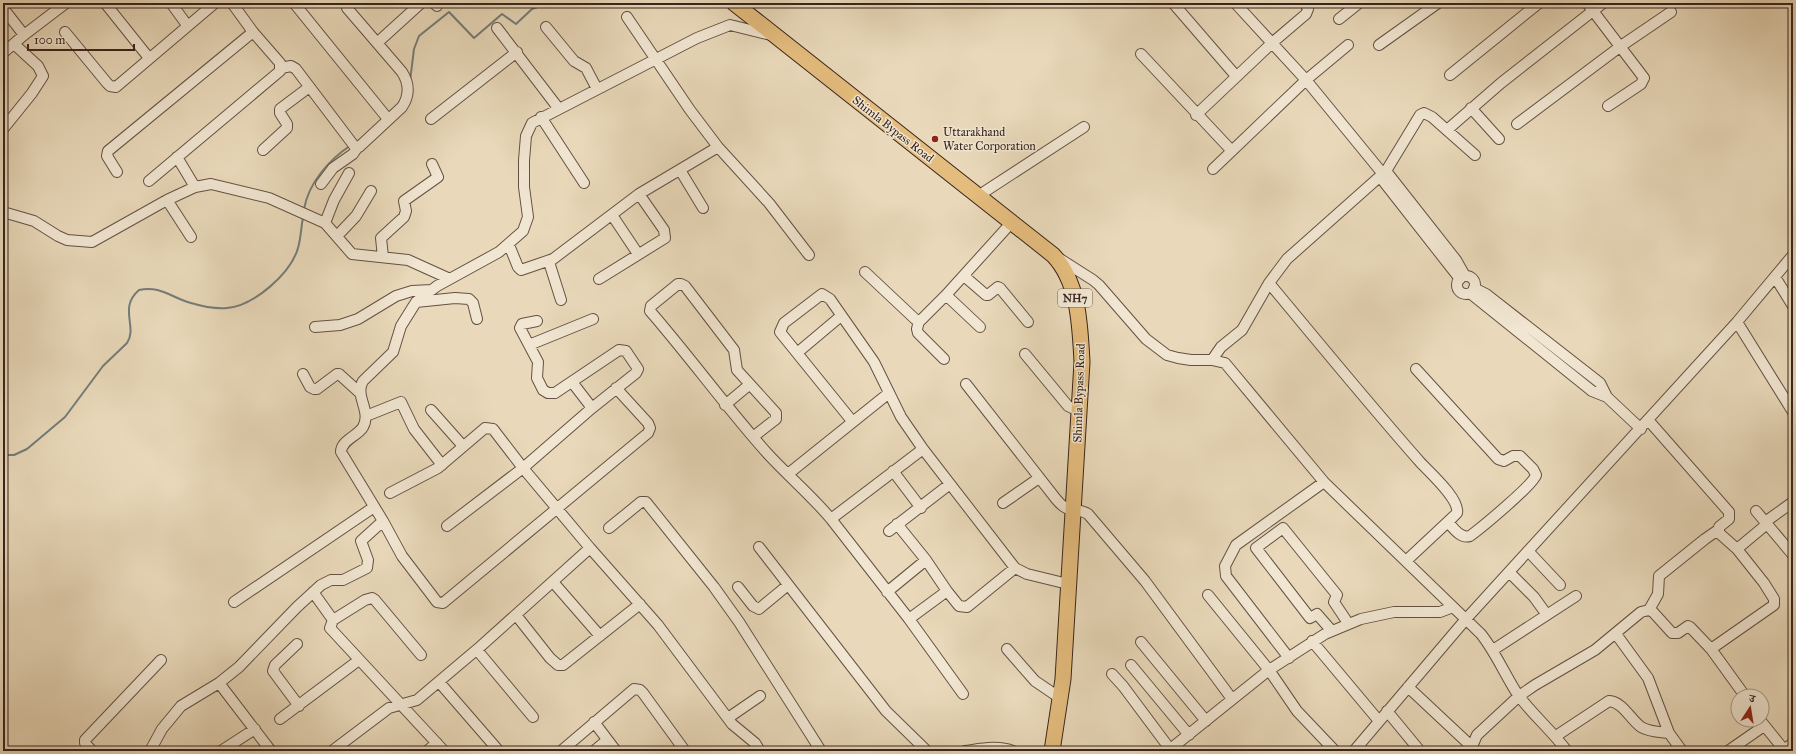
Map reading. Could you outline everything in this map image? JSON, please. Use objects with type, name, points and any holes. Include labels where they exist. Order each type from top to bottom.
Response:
[{"type":"highway","name":"Shimla Bypass Road","points":[[734,3],[1053,255],[1068,279],[1076,300],[1081,337],[1082,362],[1062,679],[1052,751]]},
{"type":"street","points":[[3,53],[24,34],[66,3]]},
{"type":"street","points":[[105,3],[149,58]]},
{"type":"street","points":[[171,3],[187,25]]},
{"type":"street","points":[[65,32],[107,83],[112,87],[117,86],[187,25],[215,3]]},
{"type":"street","points":[[149,181],[277,74],[281,68],[280,63],[253,32],[232,3]]},
{"type":"street","points":[[294,3],[388,119]]},
{"type":"street","points":[[377,43],[421,3]]},
{"type":"street","points":[[1173,3],[1236,76]]},
{"type":"street","points":[[1196,115],[1236,76],[1306,14],[1308,9],[1305,3]]},
{"type":"street","points":[[1339,19],[1359,3]]},
{"type":"street","points":[[1380,45],[1438,3]]},
{"type":"street","points":[[1450,75],[1539,3]]},
{"type":"street","points":[[1447,130],[1590,7],[1603,3]]},
{"type":"street","points":[[1237,5],[1306,80],[1383,174],[1463,277],[1473,278],[1475,284],[1472,290],[1464,293],[1459,290],[1458,284],[1463,277]]},
{"type":"street","points":[[1590,7],[1621,46],[1642,75],[1644,81],[1608,106]]},
{"type":"street","points":[[3,8],[24,34]]},
{"type":"street","points":[[321,184],[333,168],[353,154],[357,148],[404,103],[408,82],[402,72],[347,8]]},
{"type":"street","points":[[1517,124],[1621,46],[1671,12]]},
{"type":"street","points":[[627,17],[718,147],[769,203],[809,255]]},
{"type":"street","points":[[616,388],[648,423],[649,431],[441,603],[437,602],[411,568],[341,452],[342,446],[363,426],[366,416],[360,393],[360,387],[363,381],[393,352],[401,326],[416,302],[450,279],[490,258],[509,245],[523,231],[528,217],[524,173],[526,136],[532,123],[655,59],[725,26],[735,25],[774,36]]},
{"type":"street","points":[[546,27],[574,61],[586,68],[597,89]]},
{"type":"street","points":[[497,28],[517,52],[559,109]]},
{"type":"street","points":[[117,172],[107,156],[108,151],[253,32]]},
{"type":"street","points":[[3,129],[32,93],[43,76],[42,71],[38,66],[14,44]]},
{"type":"street","points":[[1213,168],[1306,80],[1348,46]]},
{"type":"street","points":[[431,119],[517,52]]},
{"type":"street","points":[[1141,54],[1196,115],[1231,150]]},
{"type":"street","points":[[281,68],[294,67],[308,88],[357,148]]},
{"type":"street","points":[[263,150],[287,128],[287,124],[280,112],[280,109],[308,88]]},
{"type":"street","points":[[1471,108],[1498,139]]},
{"type":"street","points":[[1212,360],[1221,348],[1242,330],[1269,283],[1287,259],[1383,174],[1420,115],[1424,113],[1432,117],[1475,155]]},
{"type":"street","points":[[541,117],[584,183]]},
{"type":"street","points":[[978,196],[1084,127]]},
{"type":"street","points":[[509,245],[518,267],[521,270],[549,262],[639,194],[718,147]]},
{"type":"street","points":[[177,157],[195,187]]},
{"type":"street","points":[[383,257],[381,238],[404,217],[406,211],[404,201],[438,177],[432,164]]},
{"type":"street","points":[[680,170],[703,208]]},
{"type":"street","points":[[318,219],[334,200],[349,173]]},
{"type":"street","points":[[3,212],[34,221],[67,240],[92,242],[167,200],[195,187],[211,184],[269,198],[318,219],[337,236],[346,249],[352,254],[415,262],[450,279]]},
{"type":"street","points":[[337,236],[356,216],[372,191]]},
{"type":"street","points":[[599,279],[638,254],[664,240],[665,235],[639,194]]},
{"type":"street","points":[[167,200],[191,238]]},
{"type":"street","points":[[612,215],[638,254]]},
{"type":"street","points":[[944,359],[917,331],[919,321],[964,276],[1012,222]]},
{"type":"street","points":[[1053,255],[1093,280],[1146,339],[1167,355],[1191,360],[1212,360],[1225,363],[1275,425],[1324,482],[1481,634],[1493,650],[1507,678],[1519,696],[1530,710],[1556,736],[1567,751]]},
{"type":"street","points":[[1354,751],[1466,619],[1641,429],[1737,322],[1793,255]]},
{"type":"street","points":[[549,262],[561,300]]},
{"type":"street","points":[[865,272],[915,319],[919,321]]},
{"type":"street","points":[[964,276],[986,295],[998,287],[1000,288],[1028,322]]},
{"type":"street","points":[[1775,277],[1793,306]]},
{"type":"street","points":[[1269,283],[1452,498],[1457,509],[1456,513],[1406,561]]},
{"type":"street","points":[[753,437],[776,419],[776,415],[737,370],[734,350],[685,286],[680,284],[674,286],[651,306],[650,311],[753,437],[831,518],[909,619],[963,694]]},
{"type":"street","points":[[315,327],[340,325],[358,319],[396,296],[412,291],[432,290]]},
{"type":"street","points":[[1472,290],[1592,391],[1607,397],[1641,429]]},
{"type":"street","points":[[852,422],[780,332],[784,323],[822,294],[830,299],[874,362],[906,424],[923,450],[1015,568],[1027,574],[1068,584]]},
{"type":"street","points":[[946,295],[980,327]]},
{"type":"street","points":[[416,302],[455,298],[469,299],[473,303],[477,318]]},
{"type":"street","points":[[797,353],[841,316]]},
{"type":"street","points":[[529,345],[593,319]]},
{"type":"street","points":[[447,526],[524,468],[638,370],[626,351],[622,350],[616,352],[552,394],[544,390],[536,378],[538,362],[520,326],[522,324],[537,321]]},
{"type":"street","points":[[1737,322],[1793,412]]},
{"type":"street","points":[[1025,354],[1068,406],[1080,412]]},
{"type":"street","points":[[1416,369],[1498,459],[1504,461],[1513,456],[1520,456],[1533,469],[1536,475],[1533,481],[1470,536],[1466,537],[1462,535],[1448,522]]},
{"type":"street","points":[[303,374],[310,387],[317,389],[336,374],[339,374],[360,393]]},
{"type":"street","points":[[572,382],[592,408]]},
{"type":"street","points":[[966,384],[1059,503],[1072,510],[1084,511],[1088,514],[1145,581],[1232,699]]},
{"type":"street","points":[[725,404],[749,385]]},
{"type":"street","points":[[788,474],[890,393]]},
{"type":"street","points":[[366,416],[401,402],[414,429],[442,465]]},
{"type":"street","points":[[431,410],[463,446]]},
{"type":"street","points":[[1408,687],[1471,748],[1477,735],[1519,696],[1595,650],[1641,612],[1649,610],[1658,594],[1660,576],[1718,530],[1719,527],[1729,519],[1729,512],[1648,421]]},
{"type":"street","points":[[390,493],[442,465],[485,428],[491,428],[590,548],[640,604],[736,729],[755,743],[760,751]]},
{"type":"street","points":[[831,518],[923,450]]},
{"type":"street","points":[[893,471],[921,508]]},
{"type":"street","points":[[1003,503],[1039,478]]},
{"type":"street","points":[[1289,658],[1226,576],[1225,566],[1236,545],[1324,482]]},
{"type":"street","points":[[888,531],[921,508],[950,484]]},
{"type":"street","points":[[609,528],[641,502],[646,502],[714,587],[739,622],[821,751]]},
{"type":"street","points":[[1737,549],[1766,523],[1793,502]]},
{"type":"street","points":[[234,602],[374,507]]},
{"type":"street","points":[[1756,511],[1793,554]]},
{"type":"street","points":[[150,751],[162,729],[181,706],[219,683],[239,667],[313,592],[328,581],[343,580],[367,568],[369,563],[361,541],[383,521]]},
{"type":"street","points":[[897,524],[926,560],[959,606],[967,607],[1015,568]]},
{"type":"street","points":[[1331,630],[1317,614],[1310,618],[1256,548],[1283,528],[1337,595],[1334,602],[1348,623]]},
{"type":"street","points":[[1711,649],[1771,607],[1775,602],[1764,583],[1737,549],[1722,536],[1718,530]]},
{"type":"street","points":[[759,547],[886,711],[927,751]]},
{"type":"street","points":[[332,751],[389,708],[417,700],[477,650],[590,548]]},
{"type":"street","points":[[1529,552],[1560,585]]},
{"type":"street","points":[[887,592],[926,560]]},
{"type":"street","points":[[1509,572],[1534,597],[1547,615]]},
{"type":"street","points":[[553,582],[600,636]]},
{"type":"street","points":[[738,587],[754,606],[759,609],[788,585]]},
{"type":"street","points":[[909,619],[947,591]]},
{"type":"street","points":[[313,592],[333,620]]},
{"type":"street","points":[[1208,595],[1269,670],[1297,712],[1335,751]]},
{"type":"street","points":[[1493,650],[1576,596]]},
{"type":"street","points":[[421,655],[372,598],[365,600],[333,620],[330,628],[441,747],[427,751]]},
{"type":"street","points":[[516,615],[550,658],[558,665],[568,662],[640,604]]},
{"type":"street","points":[[1112,674],[1123,686],[1169,750],[1269,670],[1331,630],[1348,623],[1394,612],[1440,612],[1453,607]]},
{"type":"street","points":[[1649,610],[1672,633],[1678,633],[1688,626],[1690,627],[1711,649],[1738,688]]},
{"type":"street","points":[[1616,634],[1648,678],[1669,733],[1682,751]]},
{"type":"street","points":[[1312,641],[1379,721]]},
{"type":"street","points":[[1141,642],[1206,721]]},
{"type":"street","points":[[297,644],[275,665],[273,671],[299,706]]},
{"type":"street","points":[[1007,649],[1035,681],[1060,698]]},
{"type":"street","points":[[477,650],[533,717]]},
{"type":"street","points":[[92,751],[85,743],[86,740],[161,660]]},
{"type":"street","points":[[280,719],[359,660]]},
{"type":"street","points":[[1131,665],[1188,735]]},
{"type":"street","points":[[439,682],[498,750]]},
{"type":"street","points":[[219,683],[271,751]]},
{"type":"street","points":[[561,751],[630,690],[637,689],[643,692],[685,751]]},
{"type":"street","points":[[728,718],[760,696]]},
{"type":"street","points":[[1556,736],[1609,701],[1618,704],[1647,730],[1669,733]]},
{"type":"street","points":[[1387,711],[1420,751]]},
{"type":"street","points":[[594,722],[616,751]]},
{"type":"street","points":[[1728,751],[1756,728]]},
{"type":"street","points":[[1766,728],[1785,750],[1793,743]]},
{"type":"street","points":[[221,751],[255,729]]},
{"type":"street","points":[[594,751],[607,740]]},
{"type":"street","points":[[965,751],[995,748],[1013,751]]},
{"type":"waterway","points":[[410,81],[414,49],[419,36],[449,12],[474,38],[502,14],[516,24],[532,9],[549,3]]},
{"type":"waterway","points":[[304,209],[310,190],[321,172],[351,145]]},
{"type":"waterway","points":[[3,455],[14,455],[27,449],[65,417],[103,366],[127,343],[131,330],[129,310],[130,304],[133,297],[139,290],[153,289],[184,301],[213,308],[238,306],[259,295],[270,287],[288,268],[298,248],[303,218]]},
{"type":"place","name":"Uttarakhand Water Corporation","points":[[935,139]]}]
